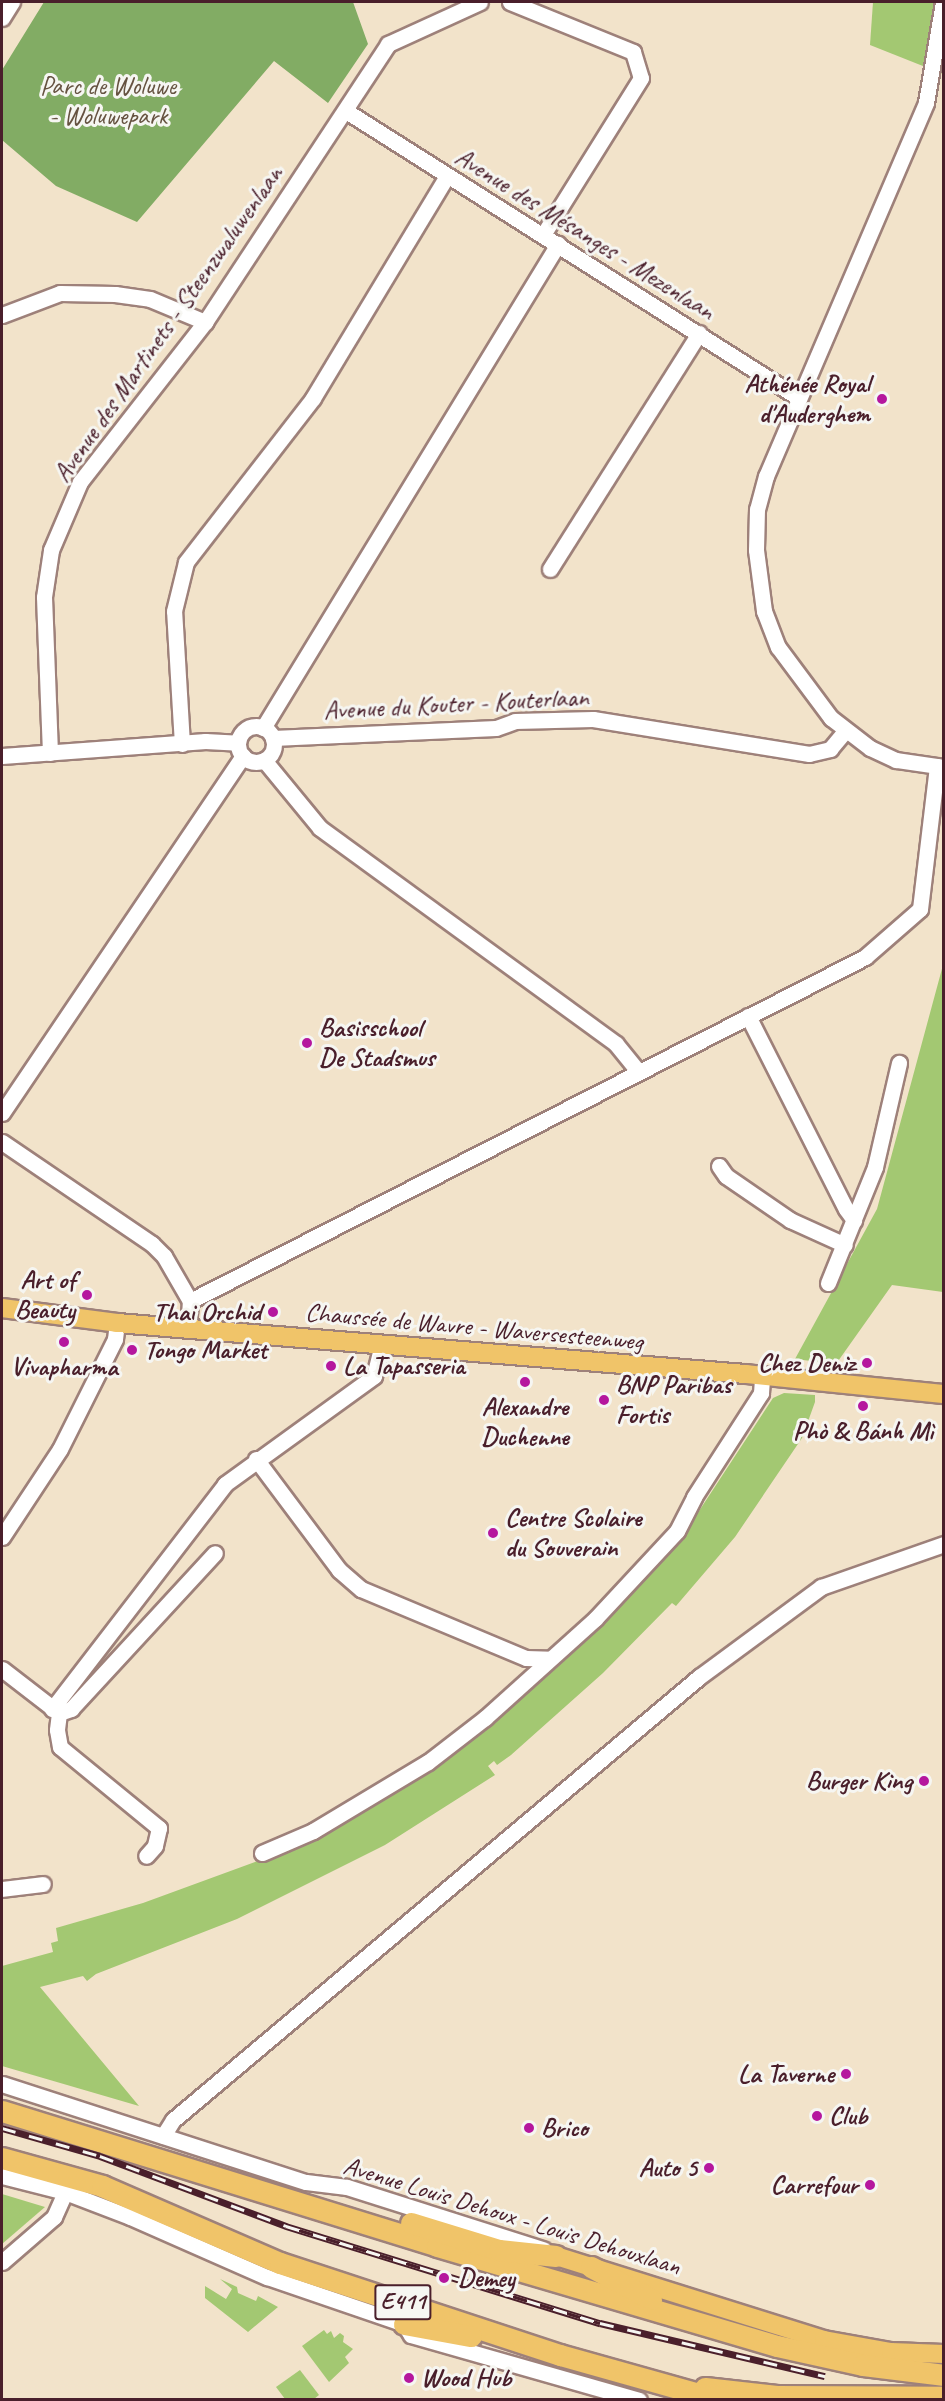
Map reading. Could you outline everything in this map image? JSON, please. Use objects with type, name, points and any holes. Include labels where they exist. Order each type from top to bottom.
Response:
[{"type":"highway","name":"E411","points":[[2,2110],[204,2171],[437,2246],[820,2357],[944,2375]]},
{"type":"highway","name":"E411","points":[[2,2158],[102,2186],[280,2263],[560,2355],[660,2383],[777,2396],[944,2397]]},
{"type":"highway","points":[[305,2203],[346,2205],[499,2250],[556,2256]]},
{"type":"highway","points":[[591,2267],[683,2317]]},
{"type":"highway","points":[[404,2325],[560,2355]]},
{"type":"highway","points":[[660,2383],[720,2400]]},
{"type":"main road","name":"Chaussée de Wavre - Waversesteenweg","points":[[2,1308],[117,1323],[944,1394]]},
{"type":"main road","name":"Avenue Louis Dehoux - Louis Dehouxlaan","points":[[556,2256],[824,2340],[891,2352],[944,2354]]},
{"type":"street","points":[[2,18],[12,2]]},
{"type":"street","name":"Avenue des Martinets - Steenzwaluwenlaan","points":[[50,753],[44,597],[51,550],[61,520],[80,482],[205,322],[388,44],[480,2]]},
{"type":"street","points":[[510,2],[633,52],[641,78],[543,235]]},
{"type":"street","points":[[190,1301],[865,957],[920,909],[940,767],[896,760],[844,731],[811,694],[778,647],[757,576],[757,509],[766,476],[926,103],[943,2]]},
{"type":"street","name":"Avenue des Mésanges - Mezenlaan","points":[[346,111],[799,398]]},
{"type":"street","points":[[182,744],[174,611],[186,562],[313,398],[447,176]]},
{"type":"street","points":[[2,756],[182,744],[241,750],[253,762],[264,760],[273,751],[268,733],[558,244]]},
{"type":"street","points":[[2,315],[60,293],[115,294],[150,299],[205,322]]},
{"type":"street","points":[[550,569],[699,333]]},
{"type":"street","name":"Avenue du Kouter - Kouterlaan","points":[[268,733],[496,728],[515,721],[593,719],[809,754],[830,749],[844,731]]},
{"type":"street","points":[[2,1113],[241,750],[247,729],[268,733]]},
{"type":"street","points":[[264,760],[320,828],[615,1044],[639,1072]]},
{"type":"street","points":[[748,1016],[846,1209],[854,1220]]},
{"type":"street","points":[[828,1283],[875,1167],[899,1063]]},
{"type":"street","points":[[2,1142],[152,1244],[165,1256],[190,1301],[188,1329]]},
{"type":"street","points":[[719,1166],[726,1176],[790,1220],[845,1245]]},
{"type":"street","points":[[2,1537],[60,1449],[115,1339],[117,1323]]},
{"type":"street","points":[[146,1856],[155,1846],[159,1828],[60,1747],[56,1711],[198,1516],[225,1484],[256,1459],[374,1376],[382,1345]]},
{"type":"street","points":[[262,1852],[321,1826],[428,1762],[550,1659],[619,1596],[677,1531],[694,1497],[761,1392],[762,1378]]},
{"type":"street","points":[[256,1459],[339,1570],[361,1589],[526,1658],[550,1659]]},
{"type":"street","points":[[163,2136],[172,2120],[699,1677],[821,1587],[944,1544]]},
{"type":"street","points":[[2,1669],[56,1711],[71,1709],[86,1696],[215,1553]]},
{"type":"street","points":[[2,1889],[43,1884]]},
{"type":"street","name":"Avenue Louis Dehoux - Louis Dehouxlaan","points":[[2,2084],[306,2182],[369,2194],[534,2245],[556,2256]]},
{"type":"street","points":[[2,2176],[65,2192],[267,2277],[404,2325],[411,2335],[639,2400]]},
{"type":"street","points":[[2,2262],[54,2217],[65,2192]]},
{"type":"green space","name":"Parc de Woluwe - Woluwepark","points":[[44,2],[353,2],[368,44],[328,103],[274,61],[137,222],[56,186],[2,140],[2,70]]},
{"type":"green space","points":[[873,2],[943,2],[943,74],[870,45]]},
{"type":"green space","points":[[943,965],[943,1292],[892,1285],[836,1364],[795,1359],[877,1209]]},
{"type":"green space","points":[[784,1393],[815,1395],[815,1402],[802,1438],[735,1537],[676,1606],[672,1603],[603,1673],[511,1755],[497,1765],[494,1761],[488,1766],[495,1775],[385,1845],[237,1919],[96,1974],[87,1981],[83,1976],[40,1987],[139,2106],[2,2066],[2,1966],[53,1952],[51,1943],[58,1941],[56,1928],[143,1903],[255,1862],[311,1835],[550,1670],[682,1537],[773,1398]]},
{"type":"green space","points":[[2,2194],[45,2207],[2,2244]]},
{"type":"green space","points":[[220,2279],[237,2287],[238,2293],[256,2301],[258,2296],[278,2307],[248,2332],[205,2298],[205,2286],[226,2299],[232,2289]]},
{"type":"green space","points":[[324,2330],[327,2334],[331,2331],[334,2338],[340,2333],[344,2336],[343,2342],[353,2349],[345,2357],[349,2363],[329,2382],[302,2346]]},
{"type":"green space","points":[[300,2370],[319,2395],[314,2399],[285,2399],[276,2387]]},
{"type":"railway","points":[[2,2128],[100,2156],[286,2226],[600,2323],[825,2376]]},
{"type":"place","name":"Athénée Royal d'Auderghem","points":[[882,399]]},
{"type":"place","name":"Basisschool De Stadsmus","points":[[307,1043]]},
{"type":"place","name":"Art of Beauty","points":[[87,1295]]},
{"type":"place","name":"Thai Orchid","points":[[273,1312]]},
{"type":"place","name":"Vivapharma","points":[[64,1342]]},
{"type":"place","name":"Tongo Market","points":[[132,1350]]},
{"type":"place","name":"Chez Deniz","points":[[867,1363]]},
{"type":"place","name":"La Tapasseria","points":[[331,1366]]},
{"type":"place","name":"Alexandre Duchenne","points":[[525,1382]]},
{"type":"place","name":"BNP Paribas Fortis","points":[[604,1400]]},
{"type":"place","name":"Phò & Bánh Mì","points":[[863,1406]]},
{"type":"place","name":"Centre Scolaire du Souverain","points":[[493,1533]]},
{"type":"place","name":"Burger King","points":[[924,1781]]},
{"type":"place","name":"La Taverne","points":[[846,2074]]},
{"type":"place","name":"Club","points":[[817,2116]]},
{"type":"place","name":"Brico","points":[[529,2128]]},
{"type":"place","name":"Auto 5","points":[[709,2168]]},
{"type":"place","name":"Carrefour","points":[[870,2185]]},
{"type":"place","name":"Demey","points":[[444,2278]]},
{"type":"place","name":"Wood Hub","points":[[409,2378]]}]
